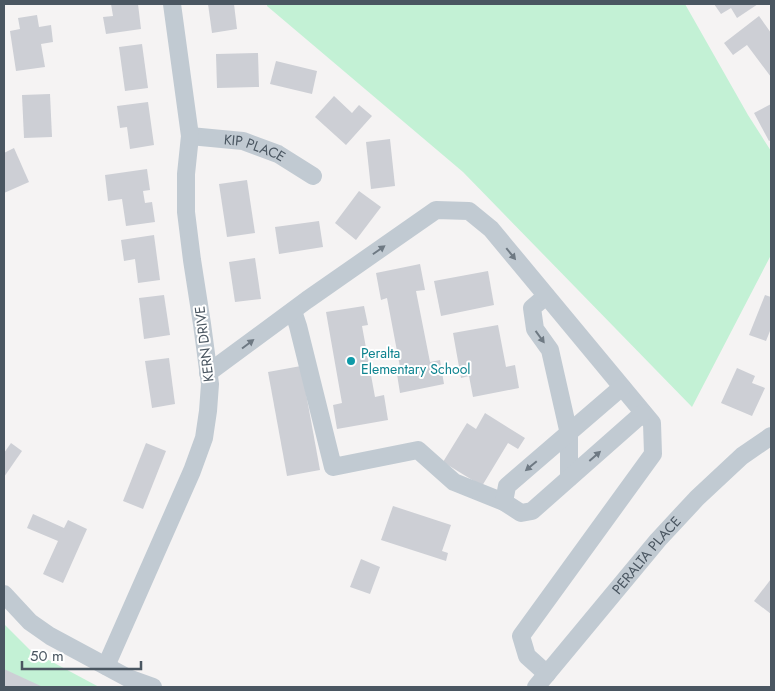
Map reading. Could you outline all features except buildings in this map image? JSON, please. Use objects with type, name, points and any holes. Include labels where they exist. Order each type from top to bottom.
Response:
[{"type":"street","name":"KERN DRIVE","points":[[106,666],[192,471],[204,438],[208,411],[210,384],[186,212],[186,174],[190,136],[172,4]]},
{"type":"street","name":"KIP PLACE","points":[[190,136],[243,141],[278,154],[313,176]]},
{"type":"street","points":[[208,374],[293,311],[436,210],[469,211],[491,229],[652,423],[653,454],[521,636],[527,656],[542,680]]},
{"type":"street","points":[[546,296],[532,308],[535,329],[550,350],[569,434],[570,478]]},
{"type":"street","points":[[293,311],[333,467],[418,450],[454,482],[504,502],[521,513],[532,511],[643,413]]},
{"type":"street","points":[[504,502],[507,486],[622,387]]},
{"type":"street","name":"PERALTA PLACE","points":[[542,680],[658,540],[697,498],[742,456],[771,436]]},
{"type":"street","points":[[4,594],[30,622],[50,636],[143,686]]},
{"type":"green space","points":[[267,4],[685,4],[748,115],[771,151],[771,255],[692,407],[463,172],[267,6]]},
{"type":"green space","points":[[4,624],[30,650],[99,687],[4,687]]},
{"type":"place","name":"Peralta Elementary School","points":[[351,361]]}]
